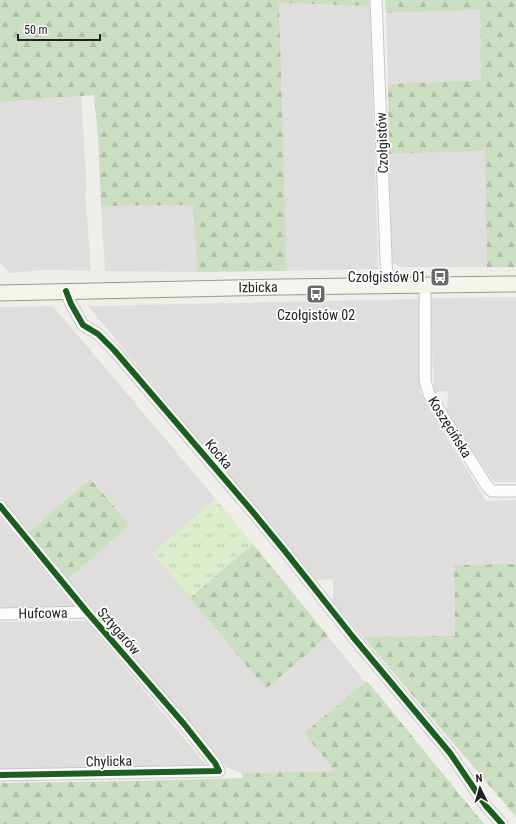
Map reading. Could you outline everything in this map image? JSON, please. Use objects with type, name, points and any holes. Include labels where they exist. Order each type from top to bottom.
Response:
[{"type":"street","name":"Czołgistów","points":[[376,0],[387,285]]},
{"type":"street","name":"Izbicka","points":[[0,293],[425,284],[516,284]]},
{"type":"street","name":"Koszęcińska","points":[[425,284],[425,381],[429,394],[487,486],[492,491],[516,491]]},
{"type":"street","name":"Kocka","points":[[66,292],[83,326],[98,334],[114,350],[252,511],[353,637],[450,753],[486,806],[502,824]]},
{"type":"street","name":"Sztygarów","points":[[0,506],[87,612],[184,724],[215,763],[219,771]]},
{"type":"street","name":"Hufcowa","points":[[0,614],[87,612]]},
{"type":"street","name":"Chylicka","points":[[0,775],[219,771]]},
{"type":"shaded area","points":[[279,3],[370,6],[378,269],[287,271]]},
{"type":"shaded area","points":[[480,10],[482,80],[388,84],[386,13]]},
{"type":"shaded area","points":[[81,96],[87,191],[85,191],[91,271],[47,270],[9,273],[0,262],[0,102]]},
{"type":"shaded area","points":[[485,151],[487,267],[401,267],[392,263],[389,154]]},
{"type":"shaded area","points":[[193,205],[197,272],[105,271],[101,206]]},
{"type":"shaded area","points":[[516,297],[516,482],[494,482],[447,413],[448,391],[434,392],[430,298]]},
{"type":"shaded area","points":[[419,299],[420,393],[486,501],[516,500],[516,564],[454,565],[455,636],[363,637],[333,602],[333,579],[315,580],[88,306]]},
{"type":"shaded area","points":[[53,306],[216,499],[153,553],[266,689],[328,636],[366,683],[305,733],[336,771],[241,773],[226,767],[68,579],[130,525],[92,479],[29,532],[0,497],[0,307]]},
{"type":"shaded area","points":[[0,518],[74,607],[0,608]]},
{"type":"shaded area","points":[[86,621],[208,767],[0,770],[0,622]]},
{"type":"green space","points":[[0,0],[369,0],[370,6],[279,3],[287,271],[197,272],[193,205],[101,206],[98,138],[94,95],[0,102]]},
{"type":"green space","points":[[385,0],[516,0],[516,267],[487,267],[485,151],[389,154],[388,84],[481,80],[480,10],[386,13]]},
{"type":"green space","points":[[91,479],[130,525],[68,579],[29,532]]},
{"type":"green space","points":[[216,499],[253,544],[190,598],[153,553]]},
{"type":"green space","points":[[253,544],[328,636],[266,689],[190,598]]},
{"type":"green space","points":[[516,564],[516,817],[363,637],[455,636],[454,565]]},
{"type":"green space","points":[[367,681],[484,824],[0,824],[0,783],[243,778],[241,773],[335,771],[304,733]]},
{"type":"cycle path","points":[[66,291],[71,304],[83,325],[98,334],[114,350],[252,511],[353,637],[450,753],[486,806],[502,824]]},
{"type":"cycle path","points":[[0,506],[87,612],[184,724],[215,763],[219,771],[0,775]]},
{"type":"place","name":"Czołgistów 01","points":[[440,277]]},
{"type":"place","name":"Czołgistów 02","points":[[316,294]]}]
